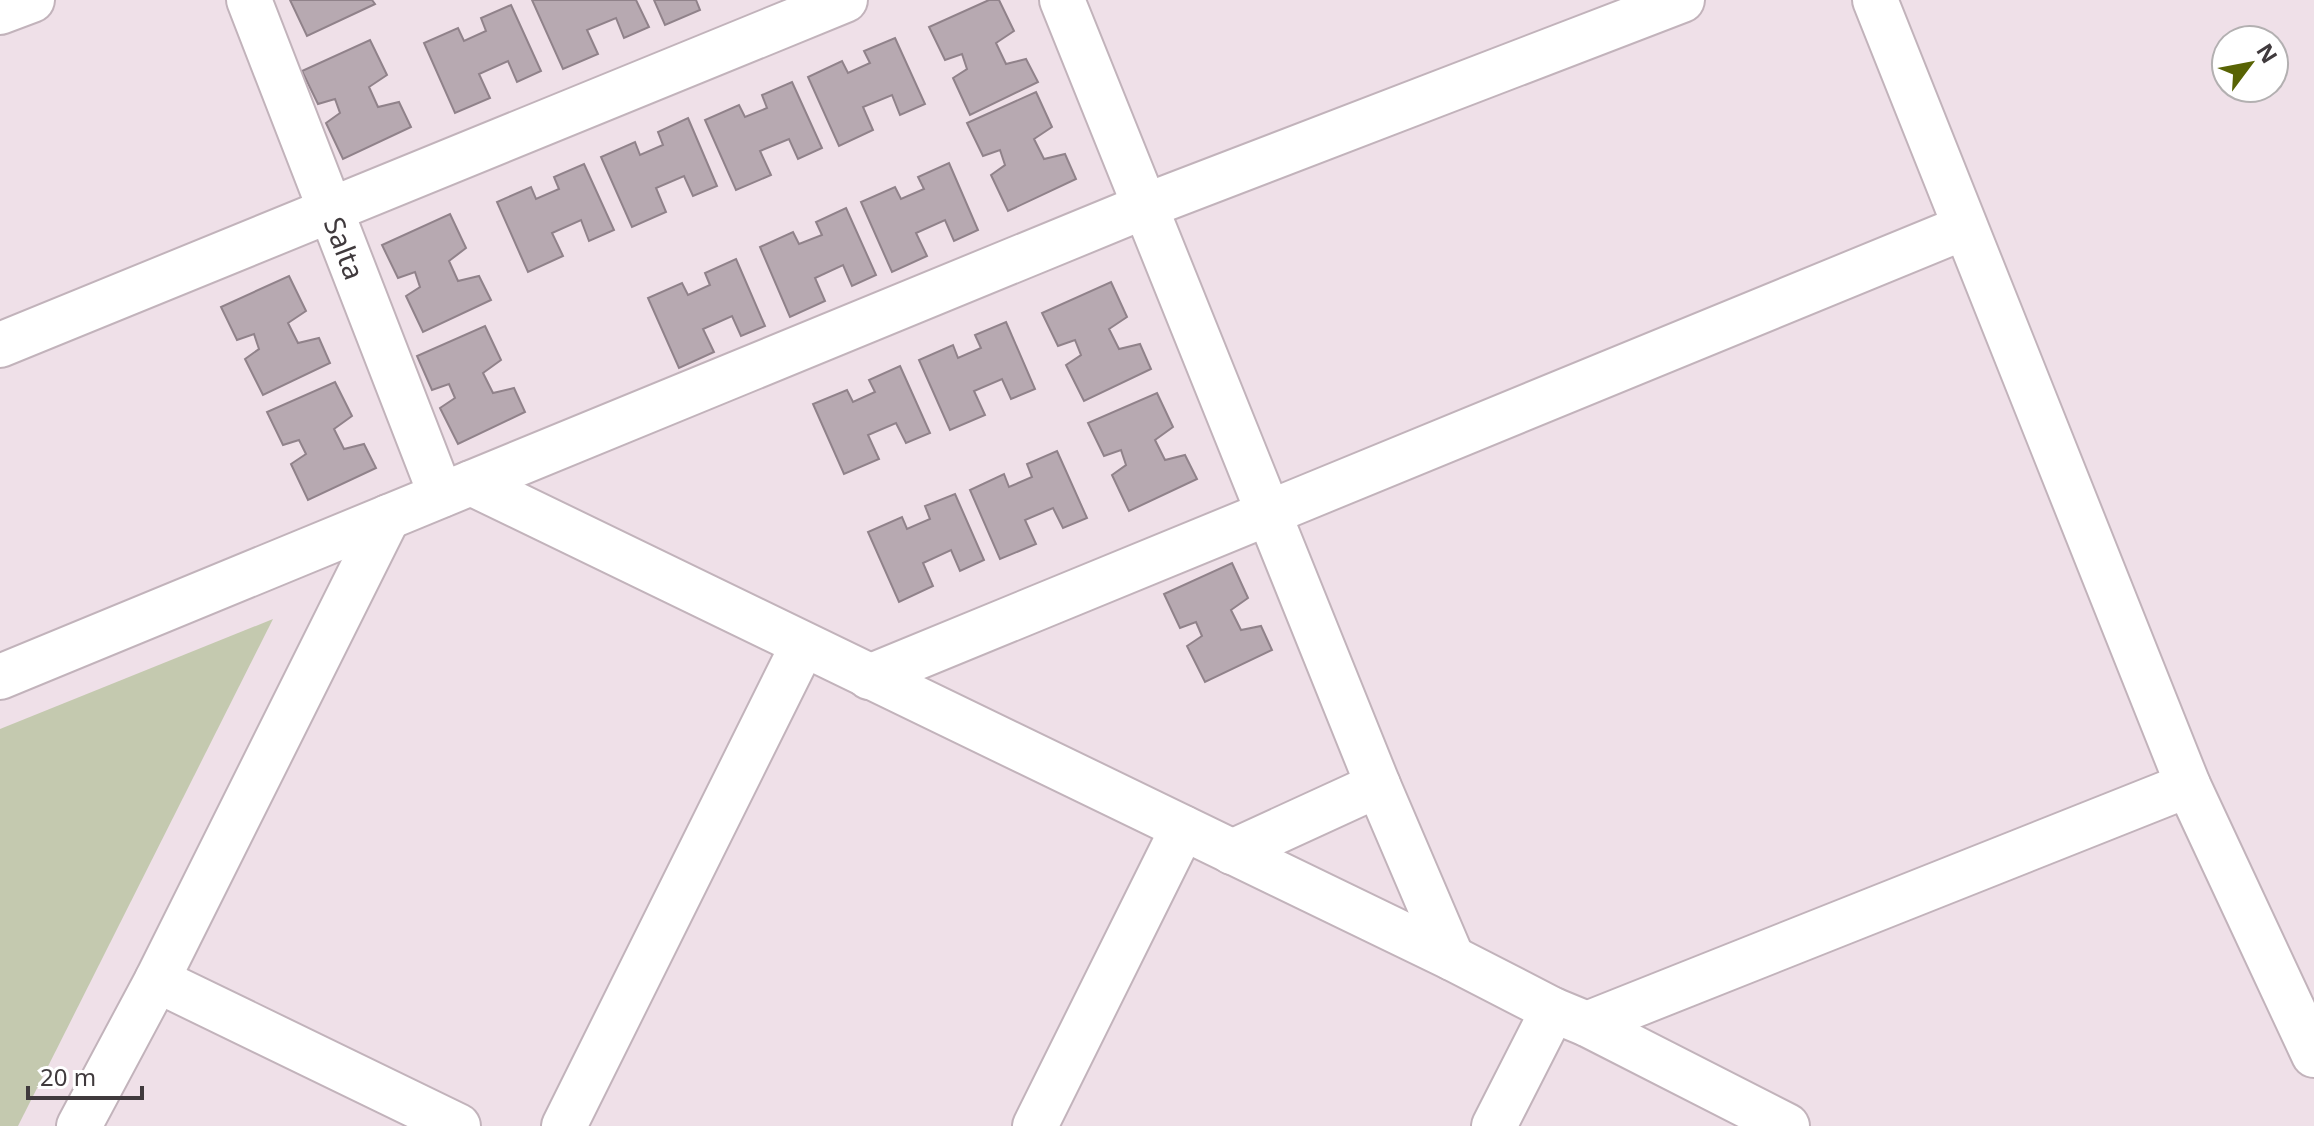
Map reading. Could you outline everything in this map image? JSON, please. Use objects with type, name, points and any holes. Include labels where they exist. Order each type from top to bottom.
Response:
[{"type":"street","points":[[0,12],[32,0]]},
{"type":"street","name":"Salta","points":[[249,0],[330,210],[456,489]]},
{"type":"street","points":[[0,345],[845,0]]},
{"type":"street","points":[[1062,0],[1378,785],[1452,958]]},
{"type":"street","points":[[0,677],[1143,207],[1682,0]]},
{"type":"street","points":[[1875,0],[2188,785],[2314,1055]]},
{"type":"street","points":[[869,677],[1965,227]]},
{"type":"street","points":[[456,489],[803,645],[1452,958],[1787,1126]]},
{"type":"street","points":[[79,1126],[157,980],[388,517]]},
{"type":"street","points":[[564,1126],[803,645]]},
{"type":"street","points":[[1232,852],[1378,785]]},
{"type":"street","points":[[1494,1126],[1570,1017],[2188,785]]},
{"type":"street","points":[[1035,1126],[1183,828]]},
{"type":"street","points":[[157,980],[458,1126]]},
{"type":"green space","points":[[273,619],[18,1126],[0,1126],[0,729]]},
{"type":"building","points":[[290,0],[372,0],[375,4],[307,36]]},
{"type":"building","points":[[532,0],[636,0],[649,27],[624,38],[616,18],[587,30],[598,54],[563,69]]},
{"type":"building","points":[[654,0],[696,0],[700,10],[665,25]]},
{"type":"building","points":[[989,0],[999,0],[1014,31],[996,43],[1006,64],[1026,59],[1038,82],[970,115],[953,78],[967,69],[962,54],[945,60],[929,27]]},
{"type":"building","points":[[511,5],[541,71],[517,82],[508,61],[479,74],[490,98],[455,113],[424,43],[458,28],[464,41],[486,31],[481,18]]},
{"type":"building","points":[[895,38],[925,104],[900,115],[892,95],[863,107],[873,130],[839,146],[808,77],[842,61],[848,73],[870,63],[864,51]]},
{"type":"building","points":[[370,40],[387,75],[369,87],[378,107],[399,102],[411,127],[343,159],[326,123],[340,113],[335,99],[318,104],[302,71]]},
{"type":"building","points":[[792,82],[822,148],[798,159],[789,139],[760,151],[771,175],[736,190],[705,120],[739,105],[745,117],[767,108],[762,95]]},
{"type":"building","points":[[1036,92],[1052,127],[1034,139],[1044,159],[1065,154],[1076,179],[1008,211],[991,175],[1005,165],[1000,150],[983,156],[967,123]]},
{"type":"building","points":[[688,118],[717,186],[693,196],[684,176],[656,188],[666,212],[632,227],[601,157],[635,142],[640,155],[663,145],[658,132]]},
{"type":"building","points":[[949,163],[978,230],[954,241],[945,220],[916,233],[927,256],[892,272],[861,202],[895,187],[901,199],[924,189],[918,177]]},
{"type":"building","points":[[584,164],[614,230],[589,241],[581,220],[552,233],[563,256],[528,272],[497,202],[531,187],[536,199],[559,189],[554,177]]},
{"type":"building","points":[[846,208],[876,275],[852,286],[843,265],[815,278],[825,301],[790,317],[760,247],[793,232],[799,244],[822,235],[816,222]]},
{"type":"building","points":[[450,214],[466,248],[449,261],[458,281],[479,276],[491,300],[423,332],[406,296],[420,287],[415,272],[398,278],[382,245]]},
{"type":"building","points":[[736,259],[765,326],[741,336],[732,316],[703,329],[714,352],[679,368],[648,298],[682,283],[688,295],[710,285],[705,273]]},
{"type":"building","points":[[289,276],[306,311],[288,323],[298,343],[319,338],[330,363],[263,395],[245,359],[259,349],[254,334],[237,340],[221,307]]},
{"type":"building","points":[[1111,282],[1127,317],[1109,329],[1119,349],[1140,344],[1151,369],[1084,401],[1066,365],[1081,355],[1075,340],[1058,346],[1042,313]]},
{"type":"building","points":[[1006,322],[1035,389],[1011,399],[1002,379],[974,391],[985,415],[950,430],[919,360],[953,345],[958,358],[981,348],[975,335]]},
{"type":"building","points":[[485,326],[501,360],[483,373],[493,393],[514,388],[525,412],[458,444],[440,408],[455,398],[449,384],[432,390],[417,356]]},
{"type":"building","points":[[900,366],[930,433],[906,443],[896,423],[868,435],[879,459],[844,474],[813,404],[847,390],[853,402],[875,392],[869,380]]},
{"type":"building","points":[[335,382],[352,416],[334,429],[344,449],[364,444],[376,468],[308,500],[291,464],[306,454],[299,440],[283,445],[267,412]]},
{"type":"building","points":[[1157,393],[1173,427],[1155,440],[1165,460],[1185,455],[1197,479],[1129,511],[1112,475],[1126,465],[1121,450],[1104,456],[1088,423]]},
{"type":"building","points":[[1057,451],[1087,518],[1063,528],[1053,508],[1025,520],[1036,544],[1000,559],[970,490],[1004,474],[1009,487],[1032,477],[1027,464]]},
{"type":"building","points":[[955,494],[984,560],[960,571],[951,550],[923,563],[933,586],[899,602],[868,532],[902,517],[907,529],[930,519],[925,506]]},
{"type":"building","points":[[1232,563],[1248,598],[1231,610],[1241,630],[1261,626],[1272,650],[1205,682],[1187,646],[1202,636],[1196,622],[1180,628],[1164,594]]}]
